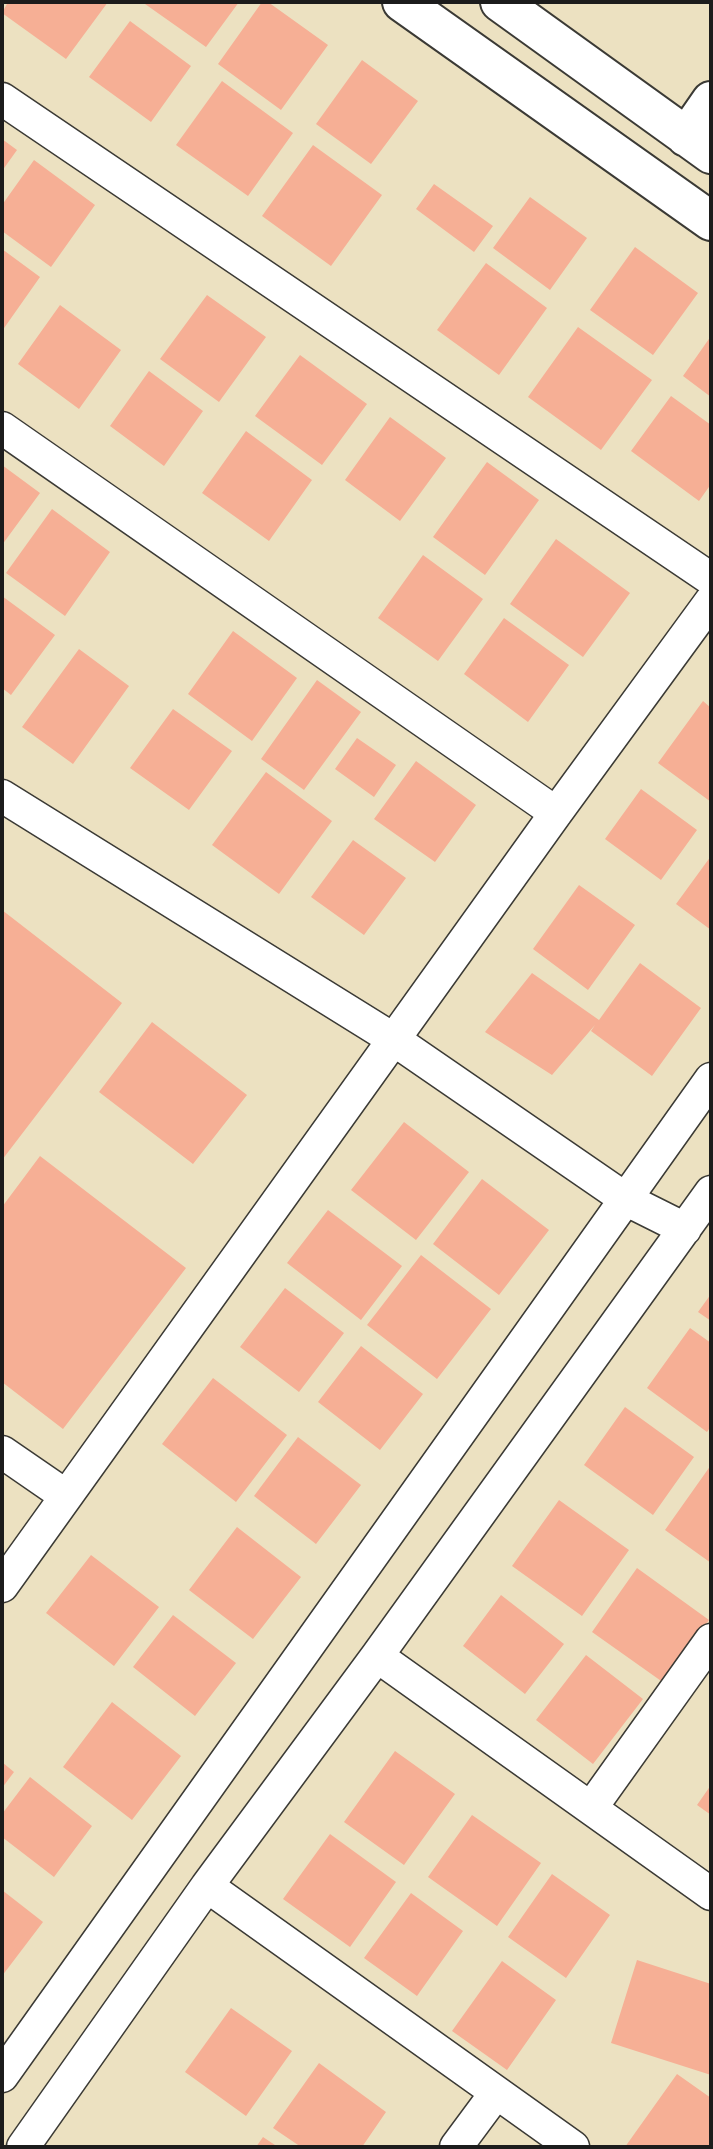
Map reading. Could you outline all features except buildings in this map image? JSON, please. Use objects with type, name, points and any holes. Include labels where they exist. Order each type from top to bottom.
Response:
[{"type":"street","points":[[402,2],[711,222]]},
{"type":"street","points":[[500,2],[699,145],[711,101]]},
{"type":"street","points":[[2,99],[711,579]]},
{"type":"street","points":[[2,428],[555,813]]},
{"type":"street","points":[[2,1586],[555,813],[711,601]]},
{"type":"street","points":[[2,796],[393,1039],[627,1200],[685,1229]]},
{"type":"street","points":[[5,2064],[627,1200],[711,1079]]},
{"type":"street","points":[[23,2147],[206,1886],[377,1656],[711,1192]]},
{"type":"street","points":[[2,1452],[65,1496]]},
{"type":"street","points":[[591,1808],[711,1640]]},
{"type":"street","points":[[377,1656],[711,1894]]},
{"type":"street","points":[[206,1886],[573,2147]]},
{"type":"street","points":[[456,2147],[496,2093]]}]
